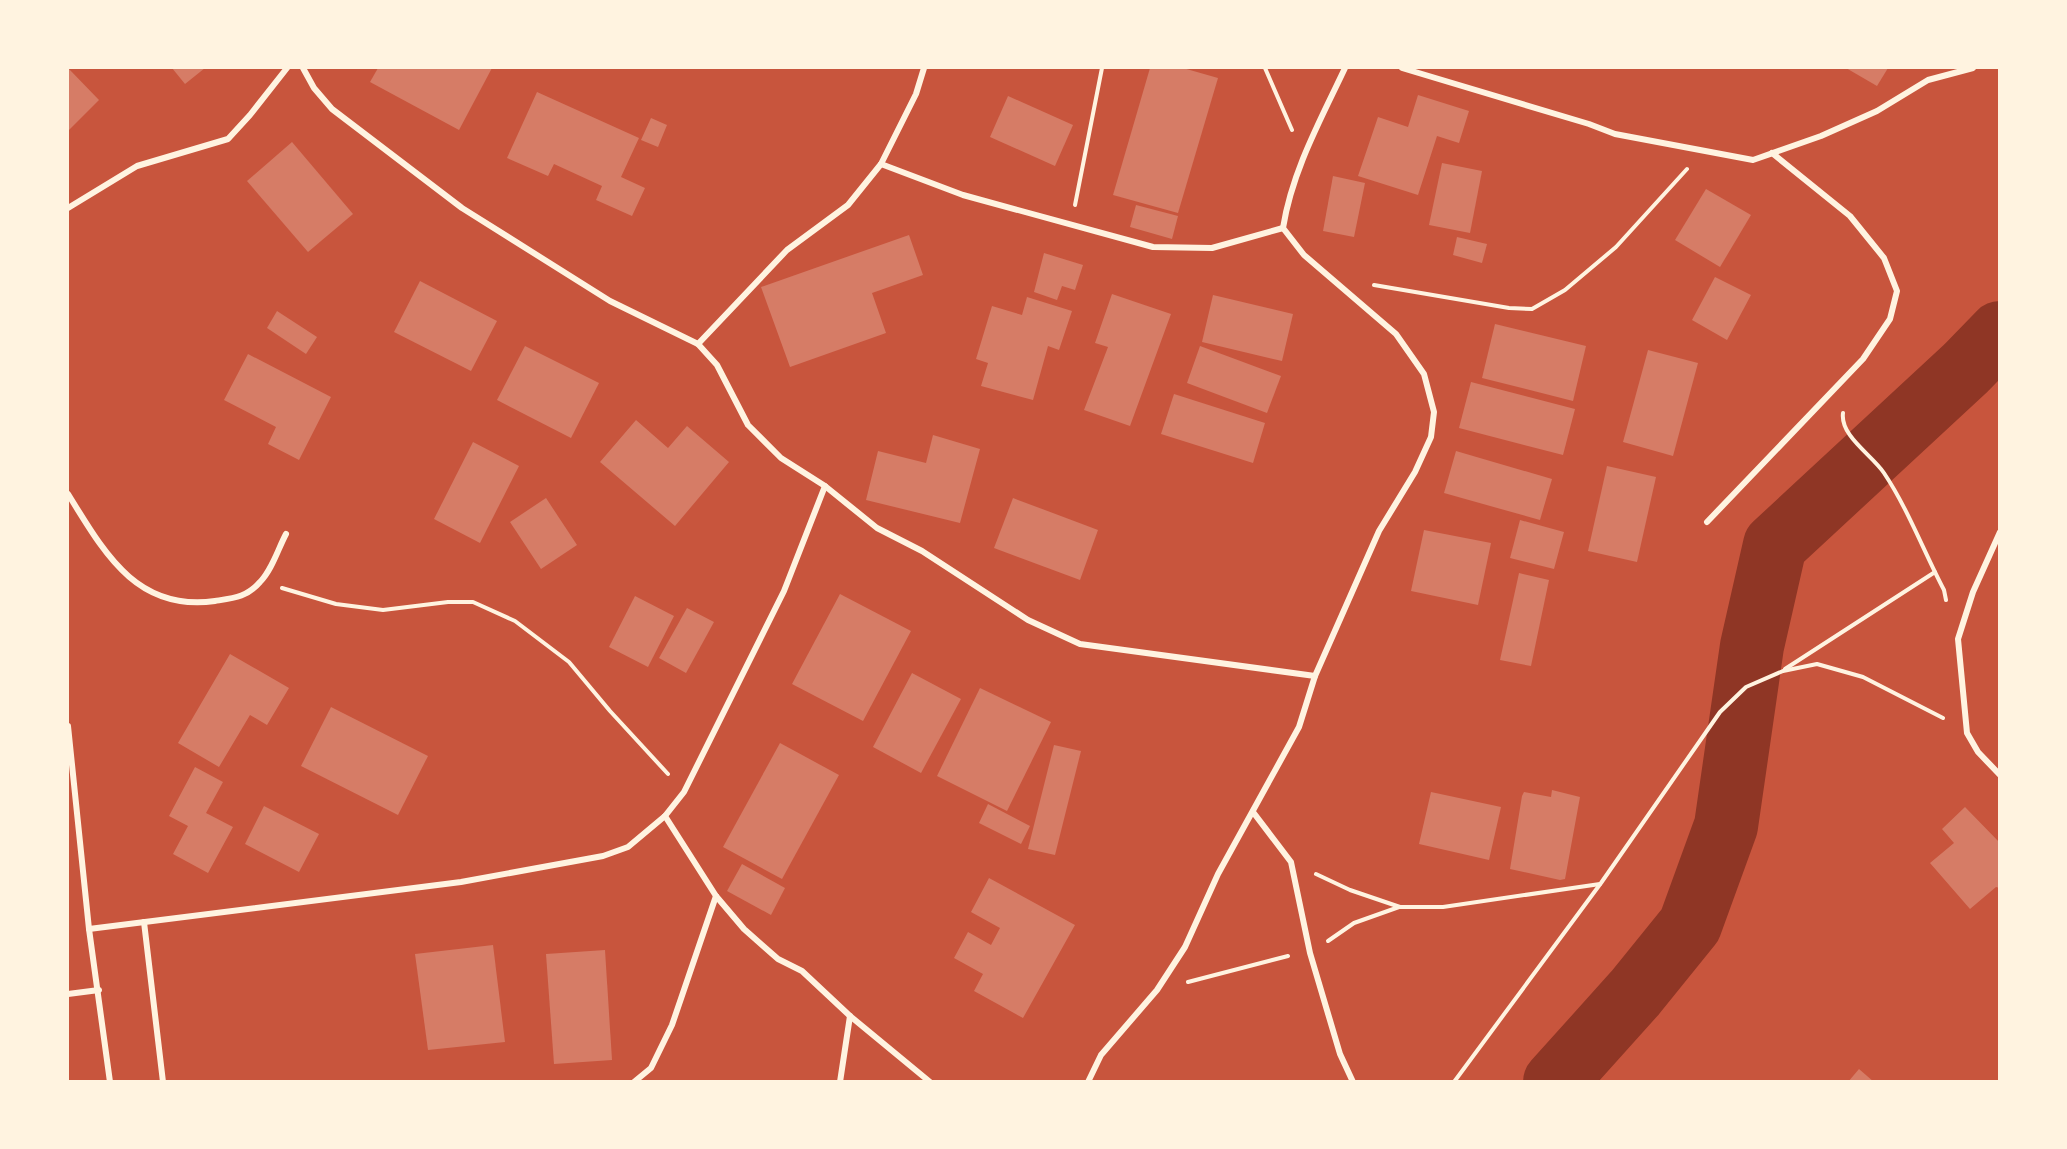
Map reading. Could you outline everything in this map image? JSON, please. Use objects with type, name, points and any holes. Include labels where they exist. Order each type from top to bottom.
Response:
[{"type":"street","points":[[68,208],[137,166],[228,139],[250,116],[287,68]]},
{"type":"street","points":[[303,68],[314,88],[332,109],[462,208],[610,301],[698,344],[717,365],[748,425],[781,458],[825,486],[877,528],[922,551],[1028,620],[1080,644],[1314,676]]},
{"type":"street","points":[[698,344],[787,250],[848,205],[881,165],[916,94],[924,68]]},
{"type":"street","points":[[1088,1082],[1101,1055],[1157,990],[1185,947],[1218,874],[1299,727],[1314,676],[1379,531],[1415,472],[1431,437],[1434,412],[1424,374],[1396,334],[1304,255],[1283,228],[1287,204],[1303,159],[1346,68]]},
{"type":"street","points":[[1402,68],[1589,124],[1615,134],[1753,160],[1877,111],[1928,80],[1973,68]]},
{"type":"street","points":[[1707,522],[1863,359],[1890,319],[1897,291],[1884,258],[1850,216],[1772,153]]},
{"type":"street","points":[[881,165],[963,195],[1153,247],[1212,248],[1283,228]]},
{"type":"street","points":[[89,929],[461,882],[560,866],[628,847],[665,816],[684,792],[784,591],[825,486]]},
{"type":"street","points":[[68,494],[93,536],[117,568],[152,594],[197,603],[243,597],[261,582],[286,534]]},
{"type":"street","points":[[2000,532],[1973,592],[1958,639],[1967,733],[1978,752],[2000,775]]},
{"type":"street","points":[[68,726],[89,929],[110,1082]]},
{"type":"street","points":[[1253,812],[1291,862],[1310,952],[1340,1054],[1353,1082]]},
{"type":"street","points":[[665,816],[716,896],[744,929],[778,959],[802,971],[850,1016],[930,1082]]},
{"type":"street","points":[[634,1082],[651,1068],[672,1025],[716,896]]},
{"type":"street","points":[[144,922],[163,1082]]},
{"type":"street","points":[[68,994],[99,990]]},
{"type":"street","points":[[840,1082],[850,1016]]},
{"type":"path","points":[[1071,224],[1102,68]]},
{"type":"path","points":[[1265,68],[1303,159]]},
{"type":"path","points":[[1333,278],[1509,308],[1532,309],[1565,290],[1616,247],[1704,151]]},
{"type":"path","points":[[1857,441],[1883,472],[1944,590],[1946,601]]},
{"type":"path","points":[[1454,1082],[1602,883],[1720,712],[1746,687],[1783,671],[1935,572]]},
{"type":"path","points":[[261,582],[336,604],[383,610],[448,602],[473,602],[515,621],[569,662],[684,792]]},
{"type":"path","points":[[1783,671],[1817,664],[1840,668],[1931,711],[1967,733]]},
{"type":"path","points":[[1291,862],[1350,890],[1400,907]]},
{"type":"path","points":[[1157,990],[1310,952],[1354,923],[1400,907],[1463,904],[1602,883]]},
{"type":"building","points":[[68,68],[99,100],[68,131]]},
{"type":"building","points":[[172,68],[205,68],[185,84]]},
{"type":"building","points":[[378,68],[492,68],[459,130],[370,82]]},
{"type":"building","points":[[1150,68],[1183,68],[1218,78],[1178,213],[1113,195]]},
{"type":"building","points":[[1846,68],[1888,68],[1877,86]]},
{"type":"building","points":[[537,92],[639,138],[621,177],[645,188],[632,216],[596,200],[602,186],[554,164],[548,176],[507,158]]},
{"type":"building","points":[[1418,95],[1469,111],[1459,143],[1437,136],[1418,195],[1358,176],[1378,117],[1408,127]]},
{"type":"building","points":[[1008,96],[1073,125],[1055,166],[990,137]]},
{"type":"building","points":[[651,118],[667,125],[658,147],[641,140]]},
{"type":"building","points":[[292,142],[353,214],[308,252],[247,181]]},
{"type":"building","points":[[1442,163],[1482,171],[1470,233],[1429,225]]},
{"type":"building","points":[[1333,176],[1365,183],[1354,237],[1323,231]]},
{"type":"building","points":[[1706,189],[1751,215],[1720,267],[1675,240]]},
{"type":"building","points":[[1136,205],[1178,216],[1172,239],[1130,227]]},
{"type":"building","points":[[909,235],[923,275],[872,293],[886,333],[790,367],[761,287]]},
{"type":"building","points":[[1457,237],[1487,244],[1482,263],[1453,255]]},
{"type":"building","points":[[1044,253],[1083,265],[1075,290],[1062,286],[1057,300],[1034,292]]},
{"type":"building","points":[[1715,277],[1751,295],[1727,340],[1692,320]]},
{"type":"building","points":[[420,281],[497,321],[471,371],[394,332]]},
{"type":"building","points":[[1112,294],[1171,314],[1130,426],[1084,410],[1108,347],[1095,343]]},
{"type":"building","points":[[1213,295],[1293,314],[1282,361],[1202,342]]},
{"type":"building","points":[[1027,297],[1072,311],[1059,350],[1048,346],[1033,400],[981,386],[988,363],[976,359],[992,306],[1022,315]]},
{"type":"building","points":[[277,311],[317,337],[306,354],[267,328]]},
{"type":"building","points":[[1495,324],[1586,346],[1573,401],[1482,378]]},
{"type":"building","points":[[525,346],[599,383],[571,438],[497,400]]},
{"type":"building","points":[[1200,346],[1281,376],[1267,413],[1187,383]]},
{"type":"building","points":[[1648,350],[1698,363],[1673,456],[1623,442]]},
{"type":"building","points":[[248,354],[331,397],[299,460],[268,444],[276,427],[224,400]]},
{"type":"building","points":[[1471,382],[1575,409],[1563,455],[1459,428]]},
{"type":"building","points":[[1174,394],[1265,423],[1253,463],[1161,434]]},
{"type":"building","points":[[636,420],[668,448],[687,426],[729,462],[675,526],[600,462]]},
{"type":"building","points":[[933,435],[980,449],[960,523],[866,500],[878,451],[926,463]]},
{"type":"building","points":[[473,442],[519,466],[480,543],[434,519]]},
{"type":"building","points":[[1456,451],[1552,479],[1540,520],[1444,493]]},
{"type":"building","points":[[1607,466],[1656,477],[1637,562],[1588,551]]},
{"type":"building","points":[[546,498],[577,545],[541,569],[510,522]]},
{"type":"building","points":[[1013,498],[1098,530],[1080,580],[994,548]]},
{"type":"building","points":[[1520,520],[1564,532],[1554,569],[1510,558]]},
{"type":"building","points":[[1424,530],[1491,543],[1478,605],[1411,591]]},
{"type":"building","points":[[1519,573],[1549,580],[1531,666],[1500,660]]},
{"type":"building","points":[[840,594],[911,631],[863,721],[792,684]]},
{"type":"building","points":[[635,596],[674,616],[648,667],[609,647]]},
{"type":"building","points":[[687,608],[714,622],[686,673],[659,658]]},
{"type":"building","points":[[230,654],[289,688],[267,725],[250,715],[219,767],[178,743]]},
{"type":"building","points":[[912,673],[961,699],[921,773],[873,747]]},
{"type":"building","points":[[980,688],[1051,722],[1007,811],[937,776]]},
{"type":"building","points":[[331,707],[428,756],[398,815],[301,766]]},
{"type":"building","points":[[780,743],[839,775],[782,879],[723,847]]},
{"type":"building","points":[[1054,745],[1081,751],[1055,855],[1028,849]]},
{"type":"building","points":[[195,767],[223,782],[206,813],[233,827],[208,873],[173,854],[188,826],[169,816]]},
{"type":"building","points":[[1552,790],[1580,797],[1565,879],[1560,880],[1510,869],[1524,792],[1551,797]]},
{"type":"building","points":[[1431,792],[1501,807],[1489,860],[1419,844]]},
{"type":"building","points":[[988,804],[1030,826],[1021,844],[979,823]]},
{"type":"building","points":[[264,806],[319,834],[299,872],[245,844]]},
{"type":"building","points":[[1965,807],[2000,843],[2000,888],[1996,887],[1970,909],[1930,863],[1954,843],[1942,829]]},
{"type":"building","points":[[742,864],[785,888],[771,915],[727,891]]},
{"type":"building","points":[[989,878],[1075,925],[1023,1018],[974,991],[983,974],[954,958],[968,932],[991,945],[1000,928],[971,912]]},
{"type":"building","points":[[493,945],[505,1042],[428,1050],[415,954]]},
{"type":"building","points":[[605,950],[612,1060],[554,1064],[546,954]]},
{"type":"building","points":[[1859,1069],[1874,1082],[1848,1082]]},
{"type":"waterway","points":[[1555,1082],[1635,993],[1690,925],[1726,826],[1752,646],[1775,545],[1966,368],[2000,333]]}]
